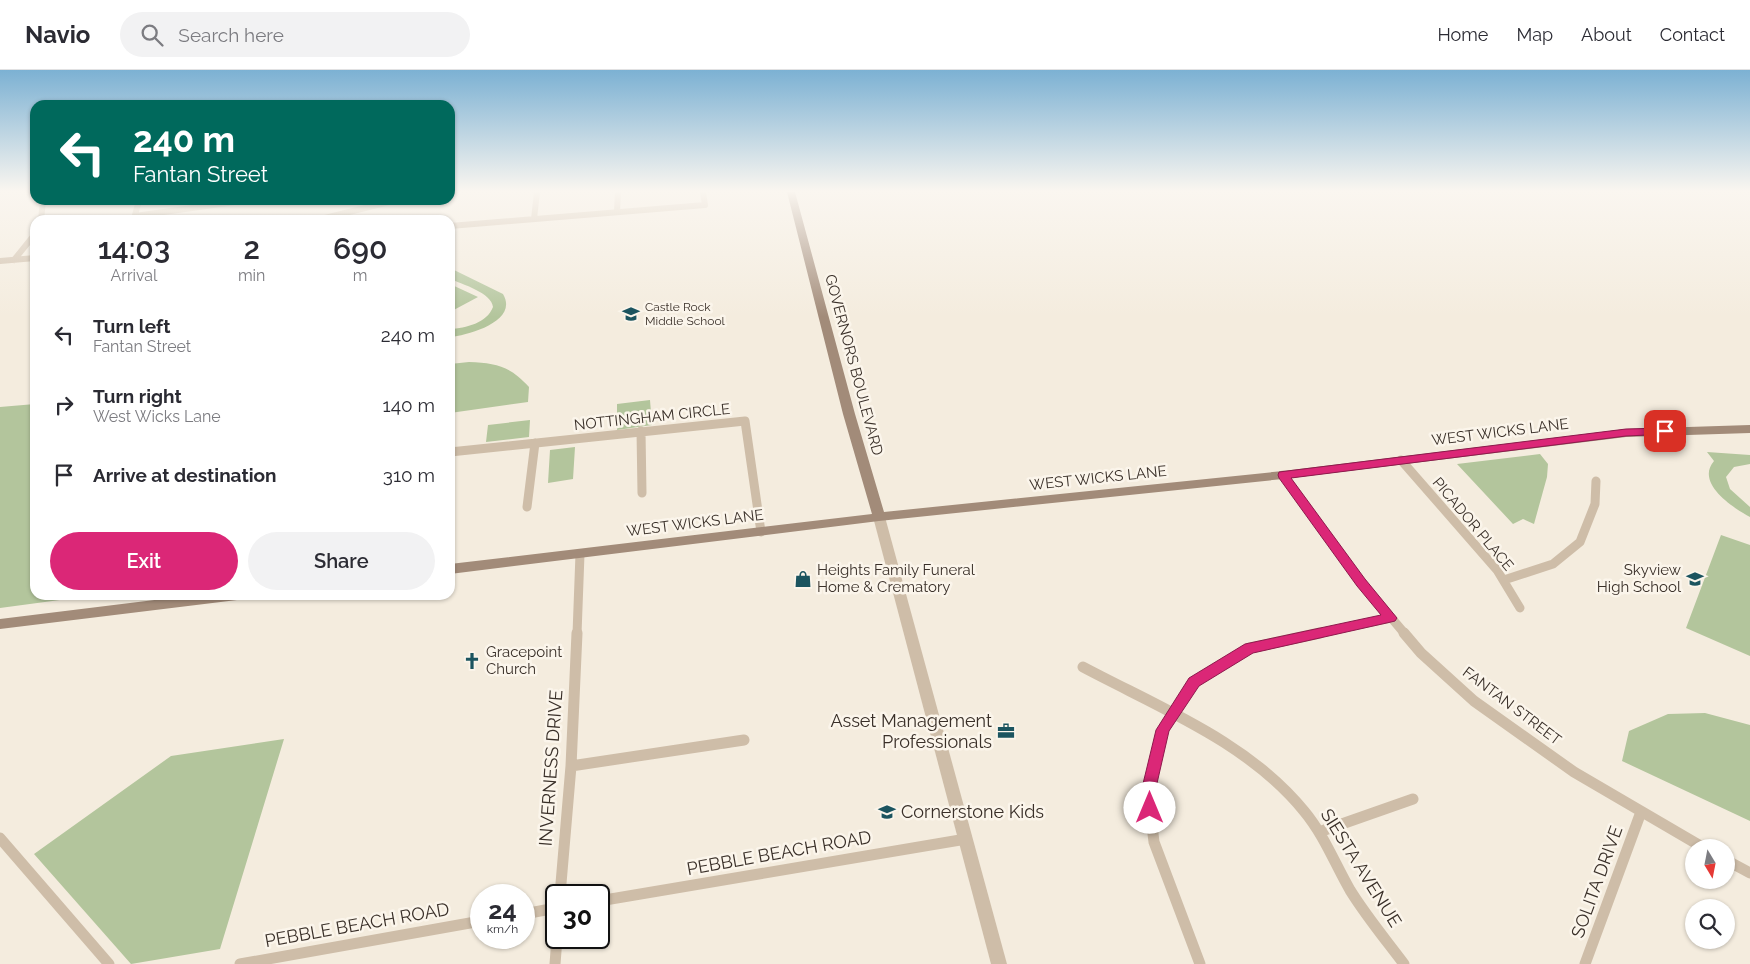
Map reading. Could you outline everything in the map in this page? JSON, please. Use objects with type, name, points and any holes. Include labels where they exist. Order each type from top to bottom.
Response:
[{"type":"main road","name":"GOVERNORS BOULEVARD","points":[[802,234],[849,414],[879,517]]},
{"type":"main road","name":"WEST WICKS LANE","points":[[455,568],[879,517],[1283,475],[1626,432],[1750,429]]},
{"type":"main road","points":[[0,624],[196,600]]},
{"type":"street","points":[[14,260],[30,240]]},
{"type":"street","points":[[0,261],[30,258]]},
{"type":"street","name":"NOTTINGHAM CIRCLE","points":[[455,451],[745,421],[760,532]]},
{"type":"street","points":[[641,431],[642,493]]},
{"type":"street","points":[[527,507],[535,442]]},
{"type":"street","name":"PICADOR PLACE","points":[[1401,460],[1504,580],[1520,608]]},
{"type":"street","name":"FANTAN STREET","points":[[1283,475],[1361,582],[1391,618],[1421,653],[1474,701],[1574,772],[1688,839]]},
{"type":"street","points":[[1504,580],[1553,564],[1580,542],[1595,504],[1596,480]]},
{"type":"street","points":[[879,517],[999,964]]},
{"type":"street","name":"INVERNESS DRIVE","points":[[561,884],[570,766],[580,554]]},
{"type":"street","points":[[1200,964],[1154,842],[1148,792],[1163,730],[1194,682],[1250,648],[1391,618]]},
{"type":"street","name":"SIESTA AVENUE","points":[[1083,667],[1228,743],[1273,778],[1304,812],[1319,832],[1351,892],[1404,964]]},
{"type":"street","points":[[570,766],[744,740]]},
{"type":"street","points":[[1319,832],[1413,799]]},
{"type":"street","name":"SOLITA DRIVE","points":[[1586,964],[1641,812]]},
{"type":"street","points":[[0,838],[108,964]]},
{"type":"street","name":"PEBBLE BEACH ROAD","points":[[610,899],[966,839]]},
{"type":"street","points":[[1735,865],[1750,873]]},
{"type":"street","name":"PEBBLE BEACH ROAD","points":[[240,964],[470,923]]},
{"type":"street","points":[[555,964],[556,949]]},
{"type":"green space","points":[[455,270],[503,294],[506,304],[504,312],[490,325],[455,336],[455,328],[469,326],[481,321],[493,307],[488,297],[469,286],[455,281]]},
{"type":"green space","points":[[455,286],[478,297],[455,309]]},
{"type":"green space","points":[[455,363],[487,363],[509,370],[529,387],[528,402],[455,412]]},
{"type":"green space","points":[[650,400],[652,425],[617,430],[617,404]]},
{"type":"green space","points":[[30,404],[30,600],[60,600],[0,608],[0,407]]},
{"type":"green space","points":[[530,420],[529,437],[486,442],[488,425]]},
{"type":"green space","points":[[575,447],[573,479],[548,483],[550,450]]},
{"type":"green space","points":[[1707,452],[1750,455],[1750,464],[1734,467],[1726,477],[1730,489],[1750,507],[1750,517],[1726,501],[1713,486],[1709,478],[1709,469],[1714,461]]},
{"type":"green space","points":[[1540,454],[1548,464],[1547,477],[1534,524],[1523,519],[1513,524],[1457,464]]},
{"type":"green space","points":[[1721,535],[1750,545],[1750,656],[1686,628]]},
{"type":"green space","points":[[1705,713],[1750,725],[1750,821],[1622,761],[1629,731],[1668,714]]},
{"type":"green space","points":[[284,739],[220,949],[131,964],[34,854],[171,756]]},
{"type":"place","name":"Castle Rock Middle School","points":[[631,314]]},
{"type":"place","name":"Heights Family Funeral Home & Crematory","points":[[803,579]]},
{"type":"place","name":"Skyview High School","points":[[1695,579]]},
{"type":"place","name":"Gracepoint Church","points":[[472,661]]},
{"type":"place","name":"Asset Management Professionals","points":[[1006,731]]},
{"type":"place","name":"Cornerstone Kids","points":[[887,812]]},
{"type":"route","points":[[1150,808],[1148,792],[1163,730],[1194,682],[1250,648],[1391,618],[1361,582],[1283,475],[1626,432],[1665,431]]}]
